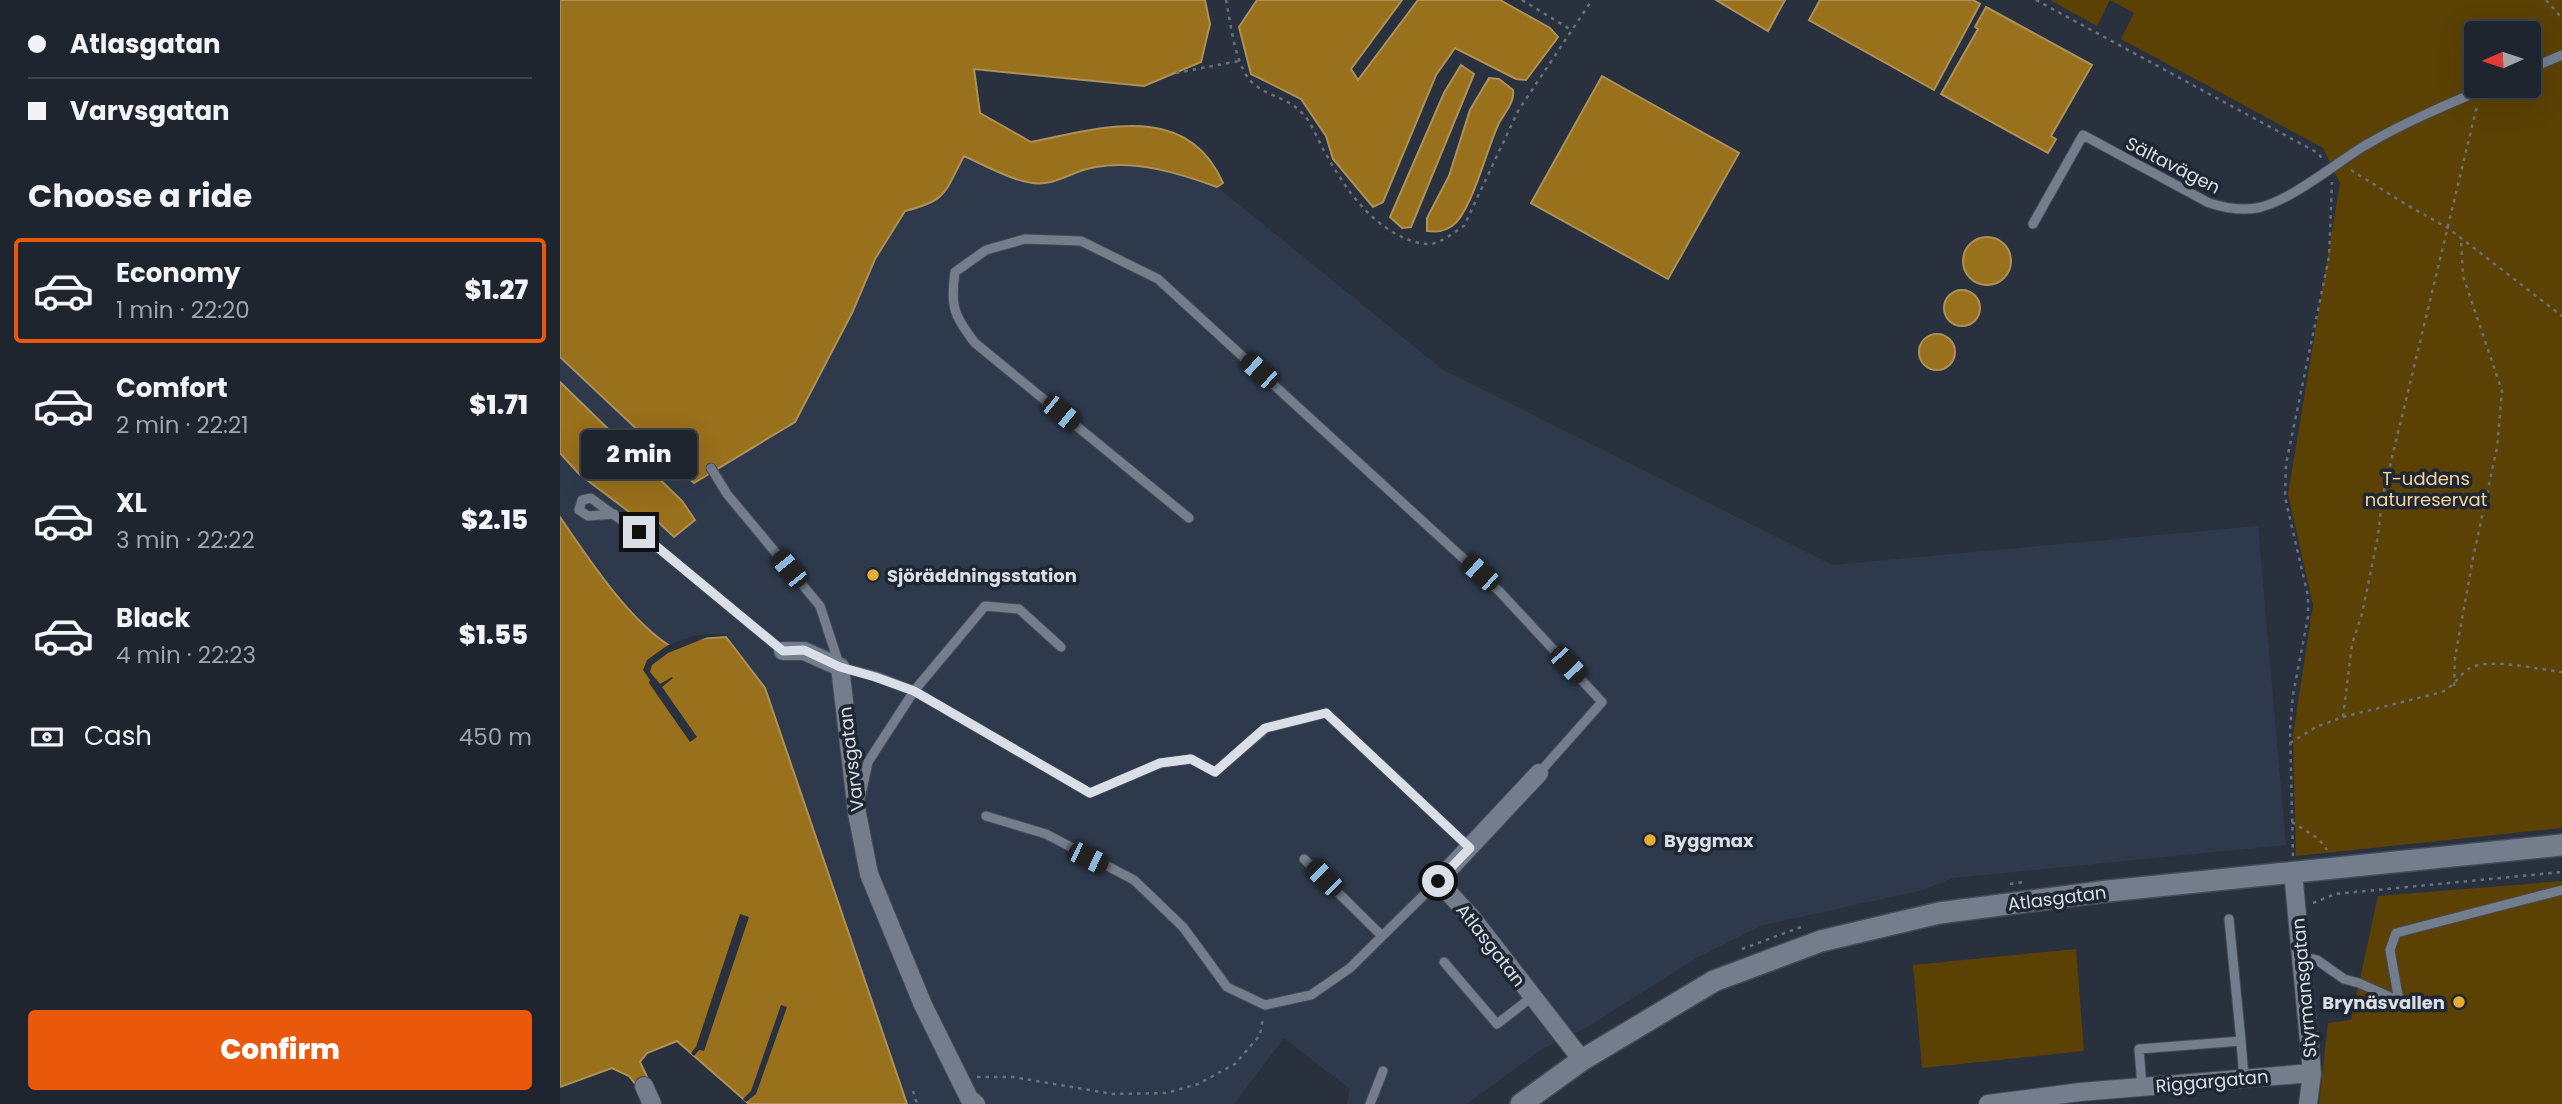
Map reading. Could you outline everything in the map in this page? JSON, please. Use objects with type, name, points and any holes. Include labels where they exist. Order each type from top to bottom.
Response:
[{"type":"street","points":[[783,651],[804,650],[840,667]]},
{"type":"street","name":"Varvsgatan","points":[[840,667],[857,813],[869,874],[923,1005],[969,1098],[976,1104]]},
{"type":"street","points":[[1438,881],[1539,773]]},
{"type":"street","name":"Atlasgatan","points":[[1521,1104],[1581,1060],[1714,981],[1821,941],[1939,913],[2293,866],[2562,845]]},
{"type":"street","name":"Styrmansgatan","points":[[2293,866],[2312,1073],[2308,1104]]},
{"type":"street","name":"Atlasgatan","points":[[1438,881],[1472,918],[1581,1060]]},
{"type":"street","name":"Riggargatan","points":[[1988,1104],[2080,1098],[2142,1087],[2312,1073]]},
{"type":"street","points":[[644,1086],[652,1104]]},
{"type":"lane","points":[[2541,64],[2562,55]]},
{"type":"lane","name":"Sältavägen","points":[[2033,224],[2083,135],[2209,203],[2231,209],[2258,208],[2288,195],[2422,115],[2464,97]]},
{"type":"lane","points":[[1189,518],[975,343],[959,322],[951,295],[955,272],[986,250],[1026,239],[1081,241],[1158,279],[1500,592],[1602,702],[1539,773]]},
{"type":"lane","points":[[711,468],[727,494],[820,607],[840,667],[914,691],[1090,793],[1160,763],[1191,759],[1215,772],[1265,728],[1326,713],[1470,848]]},
{"type":"lane","points":[[614,514],[783,651]]},
{"type":"lane","points":[[857,813],[868,762],[914,691],[985,606],[1019,609],[1061,647]]},
{"type":"lane","points":[[986,816],[1046,834],[1134,880],[1183,927],[1227,987],[1265,1006],[1311,995],[1350,968],[1438,881]]},
{"type":"lane","points":[[1304,859],[1382,936]]},
{"type":"lane","points":[[2301,956],[2317,960],[2344,979],[2399,1001],[2390,950],[2396,933],[2562,890]]},
{"type":"lane","points":[[2229,919],[2244,1079]]},
{"type":"lane","points":[[1444,962],[1497,1024],[1532,998]]},
{"type":"lane","points":[[2142,1087],[2138,1049],[2241,1041]]},
{"type":"lane","points":[[1370,1104],[1382,1071]]},
{"type":"path","points":[[1226,0],[1244,73],[1255,86],[1283,98],[1308,121],[1343,183],[1366,212],[1387,230],[1407,240],[1430,244],[1448,237],[1464,226],[1518,111],[1592,0]]},
{"type":"path","points":[[1522,0],[1573,31]]},
{"type":"path","points":[[2036,0],[2318,153],[2330,168],[2333,186],[2329,257],[2286,464],[2285,497],[2308,596],[2308,617],[2293,695],[2290,743],[2293,866]]},
{"type":"path","points":[[2546,0],[2562,18]]},
{"type":"path","points":[[1177,73],[1239,61]]},
{"type":"path","points":[[2343,717],[2352,644],[2362,614],[2378,536],[2382,499],[2478,98]]},
{"type":"path","points":[[2340,162],[2361,178],[2448,228],[2562,316]]},
{"type":"path","points":[[2454,686],[2461,620],[2497,448],[2502,391],[2463,276],[2461,238]]},
{"type":"path","points":[[2290,743],[2316,727],[2343,717],[2442,692],[2454,686],[2468,668],[2486,663],[2562,672]]},
{"type":"path","points":[[2291,822],[2319,839],[2330,856]]},
{"type":"path","points":[[2297,909],[2335,894],[2562,872]]},
{"type":"path","points":[[959,1077],[1013,1077],[1113,1094],[1166,1093],[1198,1084],[1235,1064],[1260,1035],[1265,1006]]},
{"type":"path","points":[[913,1091],[917,1104]]},
{"type":"shaded area","points":[[560,0],[1205,0],[1210,24],[1201,62],[1144,86],[974,69],[980,113],[1031,142],[1113,127],[1140,126],[1165,130],[1188,140],[1207,157],[1223,183],[1217,187],[1173,173],[1126,165],[1089,168],[1051,182],[1026,182],[964,156],[948,187],[937,199],[905,211],[875,259],[852,313],[795,422],[694,483],[560,357]]},
{"type":"shaded area","points":[[1257,0],[1402,0],[1351,69],[1358,80],[1418,0],[1500,0],[1550,28],[1558,37],[1526,80],[1516,79],[1455,48],[1436,75],[1383,202],[1373,207],[1333,159],[1326,136],[1301,99],[1251,74],[1239,27]]},
{"type":"shaded area","points":[[1716,0],[1785,0],[1768,31]]},
{"type":"shaded area","points":[[1820,0],[1973,0],[1980,4],[1934,90],[1809,20]]},
{"type":"shaded area","points":[[1986,7],[2092,65],[2051,136],[2056,139],[2048,153],[1941,94],[1978,29],[1975,27]]},
{"type":"shaded area","points":[[1461,65],[1474,74],[1411,227],[1402,228],[1390,217],[1444,93]]},
{"type":"shaded area","points":[[1602,76],[1739,153],[1668,279],[1531,203]]},
{"type":"shaded area","points":[[1489,78],[1499,79],[1513,90],[1511,103],[1494,134],[1472,194],[1459,219],[1446,229],[1427,231],[1427,218],[1449,176],[1470,110]]},
{"type":"shaded area","points":[[964,156],[1022,181],[1044,183],[1096,166],[1145,167],[1192,177],[1217,187],[1443,370],[1832,565],[2258,526],[2286,845],[1953,878],[1923,890],[1760,926],[1698,957],[1584,1029],[1542,1049],[1467,1104],[1347,1104],[1350,1089],[1284,1038],[1234,1104],[907,1104],[765,688],[726,634],[716,634],[672,647],[657,638],[592,564],[560,517],[560,453],[579,474],[603,493],[632,514],[645,513],[654,518],[674,537],[695,520],[682,501],[560,382],[560,357],[694,483],[852,313],[875,259],[905,211],[927,206],[942,198]]},
{"type":"shaded area","points":[[1987,237],[2004,244],[2011,261],[2004,278],[1987,285],[1970,278],[1963,261],[1970,244]]},
{"type":"shaded area","points":[[1962,290],[1975,295],[1980,308],[1975,321],[1962,326],[1949,321],[1944,308],[1949,295]]},
{"type":"shaded area","points":[[1937,334],[1950,339],[1955,352],[1950,365],[1937,370],[1924,365],[1919,352],[1924,339]]},
{"type":"shaded area","points":[[560,382],[682,501],[695,520],[674,537],[654,518],[645,513],[639,516],[632,514],[579,474],[560,453]]},
{"type":"shaded area","points":[[560,517],[611,588],[657,636],[672,647],[697,639],[726,637],[765,688],[907,1104],[749,1104],[677,1041],[647,1053],[640,1062],[650,1083],[639,1089],[629,1076],[612,1068],[560,1087]]},
{"type":"green space","points":[[2050,0],[2110,0],[2097,26]]},
{"type":"green space","name":"T-uddens naturreservat","points":[[2110,0],[2562,0],[2562,828],[2296,856],[2293,735],[2313,605],[2288,494],[2340,183],[2323,148],[2121,39],[2134,13]]},
{"type":"green space","name":"Brynäsvallen","points":[[2562,881],[2562,1104],[2319,1104],[2328,1023],[2351,1020],[2378,896]]},
{"type":"green space","points":[[2076,949],[2084,1051],[1922,1068],[1913,965]]},
{"type":"pier","points":[[715,634],[668,653],[652,665],[650,672],[660,684],[673,678],[662,687],[697,737],[690,742],[643,670],[647,660],[668,645],[696,635]]},
{"type":"pier","points":[[740,914],[749,917],[704,1051],[699,1050],[694,1056],[691,1053],[696,1047]]},
{"type":"pier","points":[[781,1005],[787,1007],[756,1094],[746,1102],[743,1099],[751,1091]]},
{"type":"place","name":"Sjöräddningsstation","points":[[873,575]]},
{"type":"place","name":"Byggmax","points":[[1650,840]]},
{"type":"place","name":"Brynäsvallen","points":[[2459,1002]]},
{"type":"route","points":[[639,532],[783,651],[804,650],[840,667],[914,691],[1090,793],[1160,763],[1191,759],[1215,772],[1265,728],[1326,713],[1470,848],[1438,881]]}]
